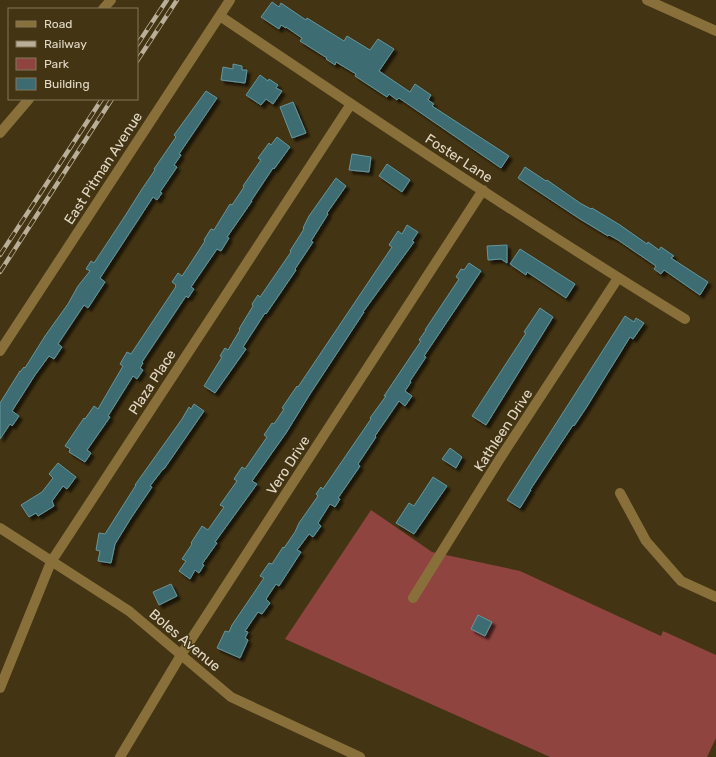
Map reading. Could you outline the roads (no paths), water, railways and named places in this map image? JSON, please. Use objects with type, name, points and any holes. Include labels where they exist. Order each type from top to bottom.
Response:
[{"type":"street","points":[[104,8],[111,0]]},
{"type":"street","name":"East Pitman Avenue","points":[[0,351],[230,0]]},
{"type":"street","points":[[647,0],[716,31]]},
{"type":"street","name":"Foster Lane","points":[[220,16],[351,104],[618,278],[685,319]]},
{"type":"street","points":[[0,133],[28,100]]},
{"type":"street","name":"Plaza Place","points":[[0,688],[51,562],[351,104]]},
{"type":"street","name":"Vero Drive","points":[[120,757],[181,654],[484,190]]},
{"type":"street","name":"Kathleen Drive","points":[[413,598],[499,460],[618,278]]},
{"type":"street","points":[[620,493],[646,542],[681,580],[716,597]]},
{"type":"street","name":"Boles Avenue","points":[[0,528],[129,611],[231,697],[360,757]]},
{"type":"railway","points":[[138,44],[167,0]]},
{"type":"railway","points":[[138,59],[177,0]]},
{"type":"railway","points":[[0,255],[101,100]]},
{"type":"railway","points":[[0,272],[111,100]]}]
